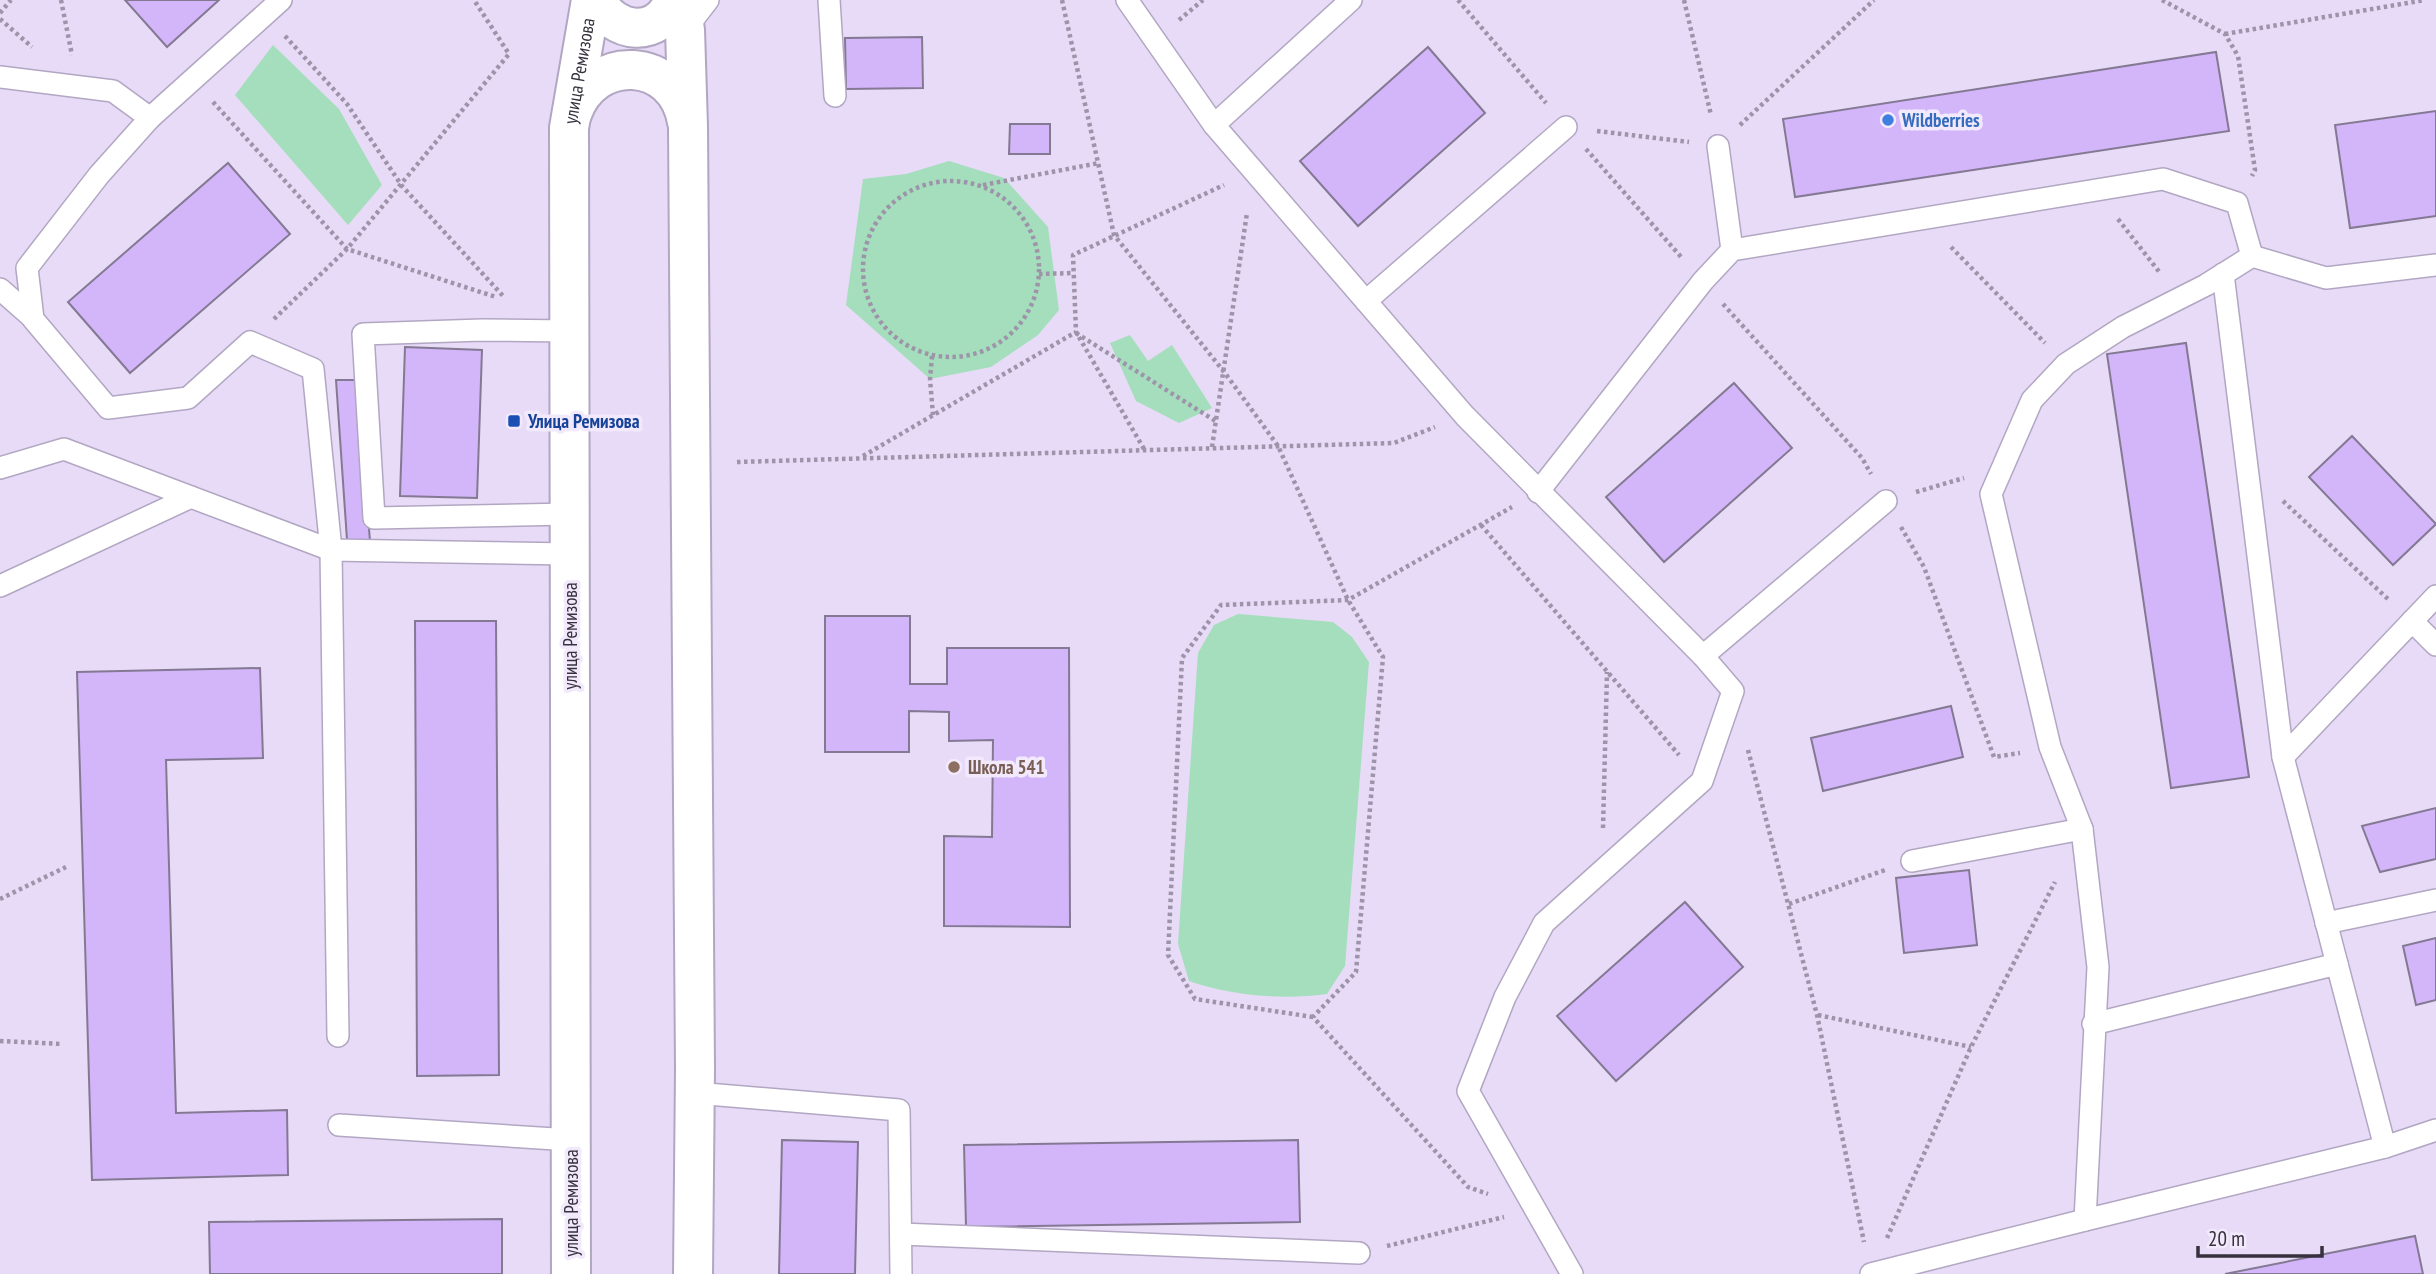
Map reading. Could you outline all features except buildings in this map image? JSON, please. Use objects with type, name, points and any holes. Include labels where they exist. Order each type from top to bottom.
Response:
[{"type":"street","points":[[593,0],[605,15],[618,24],[634,28],[650,25],[680,10],[688,127],[695,1093],[693,1274]]},
{"type":"street","name":"улица Ремизова","points":[[571,1274],[569,128],[593,0]]},
{"type":"street","points":[[569,128],[582,94],[594,81],[610,72],[629,69],[647,72],[664,80],[677,93],[685,109],[688,127]]},
{"type":"lane","points":[[33,318],[27,268],[99,175],[150,118],[281,0]]},
{"type":"lane","points":[[680,10],[708,0]]},
{"type":"lane","points":[[829,0],[835,96]]},
{"type":"lane","points":[[1127,0],[1214,125],[1465,416],[1703,656],[1733,691],[1702,781],[1544,923],[1505,997],[1468,1091],[1572,1274]]},
{"type":"lane","points":[[1214,125],[1351,0]]},
{"type":"lane","points":[[0,77],[113,91],[150,118]]},
{"type":"lane","points":[[1366,301],[1566,127]]},
{"type":"lane","points":[[1718,146],[1732,250]]},
{"type":"lane","points":[[1538,492],[1703,281],[1732,250],[2163,179],[2237,203],[2252,256]]},
{"type":"lane","points":[[2085,1220],[2098,967],[2082,829],[2050,747],[1991,494],[2032,400],[2066,364],[2123,327],[2179,299],[2252,256],[2326,278],[2436,265]]},
{"type":"lane","points":[[2223,274],[2283,757],[2385,1147]]},
{"type":"lane","points":[[0,289],[33,318],[108,408],[188,398],[250,342],[313,369],[331,550],[338,1036]]},
{"type":"lane","points":[[569,331],[482,330],[363,334],[374,518],[569,514]]},
{"type":"lane","points":[[0,468],[64,449],[331,550],[570,554]]},
{"type":"lane","points":[[0,586],[191,498]]},
{"type":"lane","points":[[1703,656],[1886,500]]},
{"type":"lane","points":[[2283,757],[2436,596]]},
{"type":"lane","points":[[2412,621],[2436,645]]},
{"type":"lane","points":[[1912,860],[2082,829]]},
{"type":"lane","points":[[2326,923],[2436,900]]},
{"type":"lane","points":[[2093,1024],[2337,964]]},
{"type":"lane","points":[[695,1093],[899,1110],[901,1274]]},
{"type":"lane","points":[[339,1125],[571,1140]]},
{"type":"lane","points":[[1871,1274],[2385,1147],[2436,1130]]},
{"type":"lane","points":[[901,1234],[1359,1253]]},
{"type":"path","points":[[0,13],[11,0]]},
{"type":"path","points":[[61,0],[78,86]]},
{"type":"path","points":[[250,342],[347,249],[509,54],[474,0]]},
{"type":"path","points":[[1062,0],[1114,235],[1225,373],[1278,446],[1348,600],[1383,657],[1356,972],[1313,1017]]},
{"type":"path","points":[[1458,0],[1566,127],[1862,458],[1924,567],[1994,757],[2050,747]]},
{"type":"path","points":[[1685,0],[1718,146]]},
{"type":"path","points":[[1718,146],[1874,0]]},
{"type":"path","points":[[2162,0],[2225,34],[2238,56],[2255,170],[2237,203]]},
{"type":"path","points":[[2225,34],[2426,0]]},
{"type":"path","points":[[192,80],[347,249],[507,300],[402,186],[347,104],[265,15]]},
{"type":"path","points":[[1566,127],[1718,146]]},
{"type":"path","points":[[982,186],[1099,163]]},
{"type":"path","points":[[1144,449],[1076,332],[1073,256],[1253,171]]},
{"type":"path","points":[[1212,447],[1253,171]]},
{"type":"path","points":[[954,180],[982,186],[1008,200],[1027,223],[1038,250],[1040,274],[1031,308],[1014,332],[990,349],[961,358],[932,356],[905,345],[883,326],[869,300],[862,272],[866,243],[879,217],[908,192],[925,184],[954,180]]},
{"type":"path","points":[[2097,190],[2179,299]]},
{"type":"path","points":[[1923,219],[2066,364]]},
{"type":"path","points":[[1040,274],[1073,273]]},
{"type":"path","points":[[1076,332],[1217,422]]},
{"type":"path","points":[[862,456],[1076,332]]},
{"type":"path","points":[[932,356],[930,379],[933,415]]},
{"type":"path","points":[[737,462],[862,456],[1394,443],[1465,416]]},
{"type":"path","points":[[2247,467],[2412,621]]},
{"type":"path","points":[[1886,500],[2002,468]]},
{"type":"path","points":[[1536,1209],[1468,1188],[1313,1017],[1195,999],[1168,955],[1182,658],[1221,605],[1348,600],[1538,492]]},
{"type":"path","points":[[1480,525],[1702,781]]},
{"type":"path","points":[[1601,871],[1607,672]]},
{"type":"path","points":[[1733,691],[1817,1015],[1871,1274]]},
{"type":"path","points":[[1871,1274],[1971,1047],[2082,829]]},
{"type":"path","points":[[1789,904],[1912,860]]},
{"type":"path","points":[[0,899],[66,867]]},
{"type":"path","points":[[1817,1015],[1971,1047]]},
{"type":"path","points":[[0,1041],[62,1044]]},
{"type":"path","points":[[1359,1253],[1536,1209]]},
{"type":"green space","points":[[273,45],[339,109],[382,185],[348,225],[235,95]]},
{"type":"green space","points":[[949,161],[1004,178],[1048,227],[1059,310],[1038,335],[991,367],[930,379],[846,305],[863,179],[906,174]]},
{"type":"green space","points":[[1130,335],[1148,361],[1172,345],[1212,408],[1179,423],[1136,401],[1110,343]]},
{"type":"green space","points":[[1238,614],[1333,622],[1352,637],[1369,662],[1345,966],[1327,994],[1292,997],[1257,995],[1222,990],[1189,981],[1178,944],[1198,653],[1214,625]]},
{"type":"place","name":"Wildberries","points":[[1888,120]]},
{"type":"place","name":"Улица Ремизова","points":[[514,421]]},
{"type":"place","name":"Школа 541","points":[[954,767]]}]
